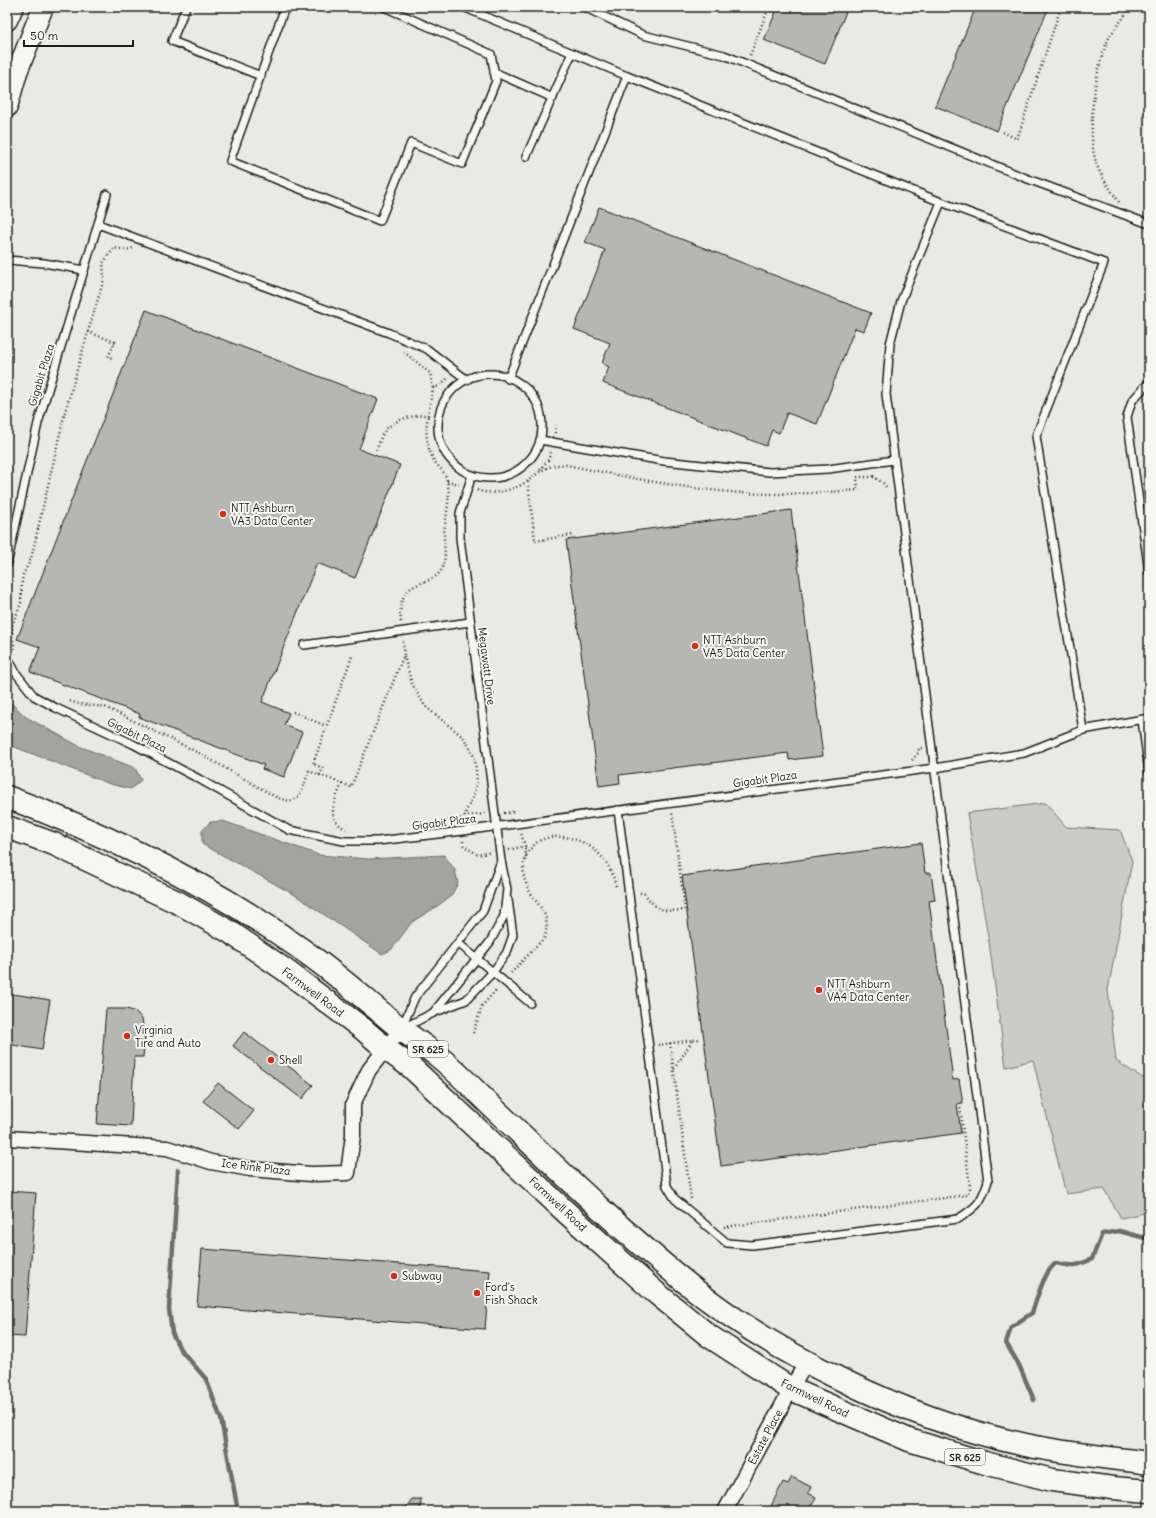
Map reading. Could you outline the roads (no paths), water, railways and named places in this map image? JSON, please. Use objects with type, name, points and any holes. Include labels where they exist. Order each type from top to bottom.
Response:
[{"type":"main road","points":[[7,20],[13,7]]},
{"type":"main road","points":[[7,107],[17,72],[43,7]]},
{"type":"main road","name":"SR 625","points":[[7,797],[48,812],[186,878],[247,913],[307,953],[351,987],[401,1029],[440,1058],[565,1175],[683,1281],[721,1310],[770,1343],[806,1363],[876,1397],[953,1426],[1032,1446],[1081,1455],[1149,1463]]},
{"type":"main road","name":"Farmwell Road","points":[[7,827],[54,844],[179,903],[230,932],[285,970],[411,1067],[567,1213],[655,1292],[709,1336],[791,1389],[910,1440],[985,1463],[1052,1480],[1149,1491]]},
{"type":"street","name":"Ice Rink Plaza","points":[[7,1138],[167,1148],[211,1162],[250,1169],[311,1174],[348,1173],[353,1135],[353,1104],[369,1070],[401,1029]]},
{"type":"street","name":"Estate Place","points":[[725,1511],[806,1363]]},
{"type":"lane","points":[[186,7],[172,41],[261,76]]},
{"type":"lane","points":[[285,7],[230,161],[380,221],[411,143],[462,164],[496,81],[491,54],[384,7]]},
{"type":"lane","points":[[463,7],[627,76],[941,202],[1104,263],[1036,436],[1083,730]]},
{"type":"lane","points":[[584,7],[643,35],[724,55],[1028,179],[1149,224]]},
{"type":"lane","points":[[526,157],[572,53]]},
{"type":"lane","points":[[494,72],[553,98]]},
{"type":"lane","points":[[508,378],[627,76]]},
{"type":"lane","name":"Gigabit Plaza","points":[[7,565],[38,423],[107,194]]},
{"type":"lane","points":[[618,810],[667,1186],[675,1199],[727,1243],[752,1245],[958,1219],[973,1209],[983,1197],[988,1181],[886,394],[890,344],[901,301],[941,202]]},
{"type":"lane","points":[[98,224],[389,333],[427,349],[467,380]]},
{"type":"lane","points":[[7,260],[44,262],[84,270]]},
{"type":"lane","points":[[483,375],[508,378],[516,381],[529,392],[538,407],[542,423],[540,440],[533,456],[521,468],[506,476],[489,478],[472,475],[457,467],[446,454],[439,438],[438,421],[443,404],[453,390],[467,380],[483,375]]},
{"type":"lane","points":[[1149,382],[1132,401],[1127,417],[1149,572]]},
{"type":"lane","points":[[540,440],[664,461],[770,472],[828,469],[894,460]]},
{"type":"lane","name":"Megawatt Drive","points":[[472,475],[460,513],[460,538],[501,861],[507,889]]},
{"type":"lane","points":[[304,645],[470,622]]},
{"type":"lane","name":"Gigabit Plaza","points":[[7,656],[16,673],[34,696],[193,775],[289,830],[344,841],[378,842],[935,768],[1024,752],[1083,730],[1145,719]]},
{"type":"lane","points":[[1145,719],[1149,772]]},
{"type":"lane","points":[[401,1029],[415,997],[483,911],[501,861]]},
{"type":"lane","points":[[401,1029],[433,1013],[466,1000],[493,972],[506,952],[513,935],[507,889]]},
{"type":"lane","points":[[433,1013],[490,942],[504,916],[507,889]]},
{"type":"lane","points":[[458,943],[530,1003]]},
{"type":"waterway","points":[[178,1170],[169,1309],[172,1333],[180,1349],[206,1379],[221,1419],[238,1511]]},
{"type":"waterway","points":[[1034,1400],[1019,1365],[1006,1343],[1011,1327],[1032,1313],[1041,1286],[1048,1272],[1056,1263],[1075,1265],[1092,1259],[1102,1234],[1119,1231],[1149,1239]]},
{"type":"place","name":"NTT Ashburn VA3 Data Center","points":[[223,514]]},
{"type":"place","name":"NTT Ashburn VA5 Data Center","points":[[695,646]]},
{"type":"place","name":"NTT Ashburn VA4 Data Center","points":[[819,990]]},
{"type":"place","name":"Virginia Tire and Auto","points":[[127,1036]]},
{"type":"place","name":"Shell","points":[[271,1060]]},
{"type":"place","name":"Subway","points":[[394,1276]]},
{"type":"place","name":"Ford's Fish Shack","points":[[477,1293]]}]
